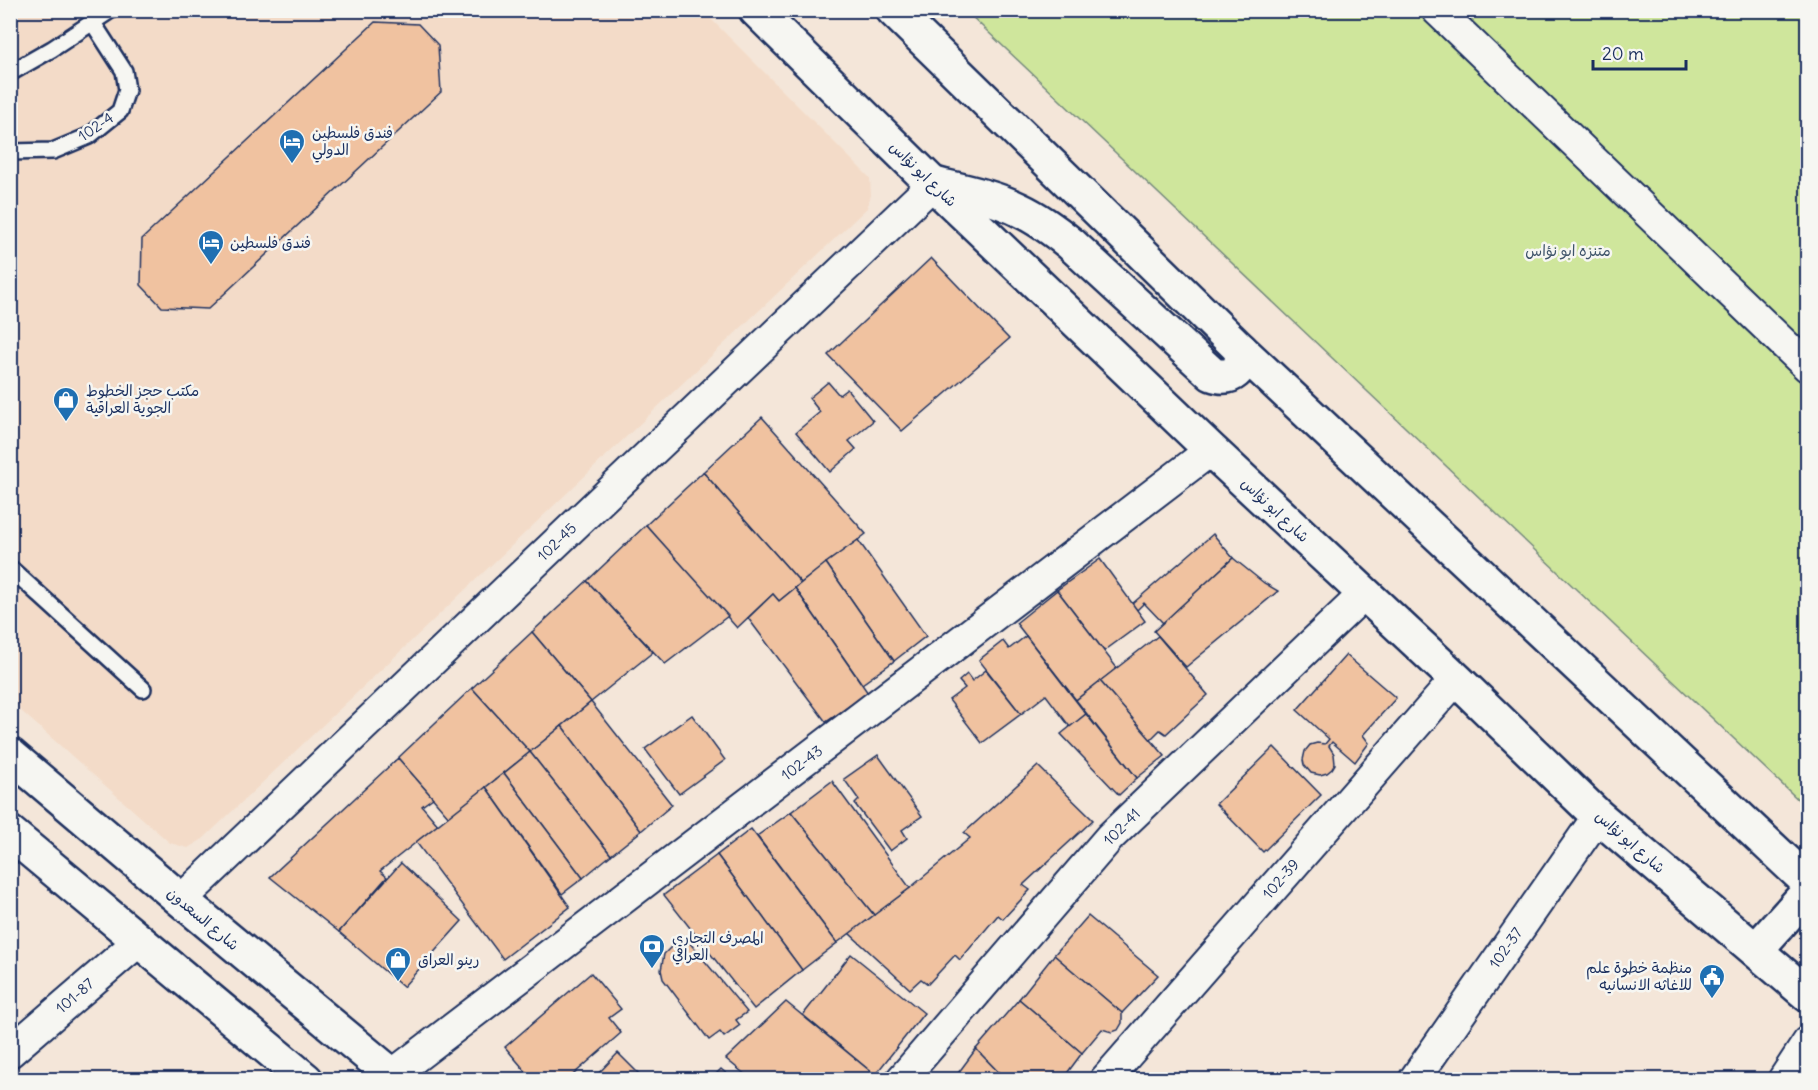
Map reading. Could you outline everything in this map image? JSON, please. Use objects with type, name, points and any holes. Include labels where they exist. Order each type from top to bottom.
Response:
[{"type":"main road","name":"شارع ابو نؤاس","points":[[756,10],[933,184],[1598,816],[1808,995]]},
{"type":"main road","points":[[893,10],[1241,350],[1808,882]]},
{"type":"main road","points":[[933,184],[989,198],[1019,209],[1047,225],[1071,244],[1212,375],[1220,377],[1235,373],[1240,366],[1241,350]]},
{"type":"main road","name":"شارع السعدون","points":[[10,754],[181,900],[395,1077]]},
{"type":"main road","points":[[10,833],[306,1080]]},
{"type":"main road","points":[[1756,950],[1808,892]]},
{"type":"street","points":[[1437,10],[1808,367]]},
{"type":"street","name":"102-45","points":[[181,900],[933,184]]},
{"type":"street","name":"102-43","points":[[395,1077],[1211,450]]},
{"type":"street","name":"102-41","points":[[901,1080],[1110,837],[1364,594]]},
{"type":"street","name":"102-39","points":[[1106,1080],[1456,679]]},
{"type":"street","name":"102-37","points":[[1414,1080],[1598,816]]},
{"type":"street","name":"101-87","points":[[10,1052],[139,941]]},
{"type":"street","points":[[1783,1080],[1808,1042]]},
{"type":"lane","points":[[10,73],[52,49],[111,10]]},
{"type":"lane","name":"102-4","points":[[10,152],[53,152],[89,136],[120,111],[127,90],[124,71],[93,23]]},
{"type":"lane","points":[[10,568],[143,689]]},
{"type":"shaded area","points":[[11,11],[703,11],[870,178],[871,195],[867,208],[203,839],[188,848],[170,843],[11,702]]},
{"type":"green space","name":"متنزه ابو نؤاس","points":[[966,11],[1807,11],[1807,808]]},
{"type":"building","name":"فندق فلسطين الدولي","points":[[375,22],[418,24],[438,45],[441,92],[208,309],[162,307],[141,285],[142,239]]},
{"type":"building","points":[[931,258],[1009,339],[902,431],[828,355]]},
{"type":"building","points":[[828,382],[839,395],[847,389],[873,421],[849,441],[856,449],[830,472],[796,432],[820,412],[809,398]]},
{"type":"building","points":[[762,417],[866,534],[801,583],[703,472]]},
{"type":"building","points":[[703,472],[801,583],[779,601],[773,594],[737,628],[646,525]]},
{"type":"building","points":[[646,525],[728,616],[665,664],[587,581]]},
{"type":"building","points":[[1213,534],[1233,558],[1163,623],[1144,603],[1137,610],[1132,604]]},
{"type":"building","points":[[858,540],[926,636],[894,661],[826,563]]},
{"type":"building","points":[[1233,558],[1264,583],[1278,591],[1186,667],[1154,631]]},
{"type":"building","points":[[1100,559],[1145,621],[1104,651],[1057,590]]},
{"type":"building","points":[[826,563],[894,661],[862,684],[795,588]]},
{"type":"building","points":[[587,581],[653,652],[591,702],[532,632]]},
{"type":"building","points":[[795,588],[868,693],[826,722],[748,618],[773,594],[779,601]]},
{"type":"building","points":[[1057,590],[1117,668],[1076,700],[1016,623]]},
{"type":"building","points":[[532,632],[591,702],[530,752],[472,688]]},
{"type":"building","points":[[1026,636],[1086,714],[1070,727],[1046,695],[1021,714],[979,660],[1003,641],[1009,649]]},
{"type":"building","points":[[1158,636],[1208,695],[1166,734],[1160,730],[1150,740],[1100,681]]},
{"type":"building","points":[[1346,655],[1396,698],[1363,735],[1369,743],[1355,762],[1332,742],[1329,746],[1334,754],[1335,764],[1332,769],[1320,775],[1311,773],[1304,765],[1305,751],[1310,745],[1325,744],[1329,739],[1297,710]]},
{"type":"building","points":[[986,670],[1021,714],[982,743],[949,700],[965,688],[959,681],[967,674],[972,681]]},
{"type":"building","points":[[1100,681],[1165,756],[1137,778],[1076,700]]},
{"type":"building","points":[[472,688],[530,752],[449,817],[398,758]]},
{"type":"building","points":[[591,702],[672,805],[641,831],[562,726]]},
{"type":"building","points":[[1086,714],[1137,778],[1119,795],[1061,734]]},
{"type":"building","points":[[692,715],[725,760],[679,794],[645,749]]},
{"type":"building","points":[[562,726],[641,831],[611,855],[530,752]]},
{"type":"building","points":[[1274,747],[1321,795],[1263,852],[1216,804]]},
{"type":"building","points":[[530,752],[611,855],[583,878],[504,773]]},
{"type":"building","points":[[878,755],[922,816],[902,830],[907,838],[890,851],[855,804],[859,800],[844,779]]},
{"type":"building","points":[[398,758],[433,798],[422,806],[438,825],[380,871],[387,877],[339,932],[270,877]]},
{"type":"building","points":[[1038,766],[1093,820],[1023,885],[1030,890],[1003,919],[998,915],[960,960],[955,955],[928,984],[921,979],[910,989],[849,933],[910,888],[970,838],[964,833]]},
{"type":"building","points":[[504,773],[583,878],[562,894],[486,787]]},
{"type":"building","points":[[832,781],[910,888],[874,915],[791,812]]},
{"type":"building","points":[[486,787],[570,907],[503,959],[416,842]]},
{"type":"building","points":[[791,812],[874,915],[837,943],[757,836]]},
{"type":"building","points":[[751,829],[837,943],[802,970],[717,855]]},
{"type":"building","points":[[717,855],[802,970],[754,1009],[664,895]]},
{"type":"building","points":[[401,863],[462,921],[403,987],[339,932]]},
{"type":"building","points":[[1088,916],[1158,975],[1122,1013],[1054,955]]},
{"type":"building","points":[[676,942],[689,942],[747,1012],[736,1020],[740,1025],[724,1037],[720,1032],[709,1040],[663,979],[661,970],[664,954]]},
{"type":"building","points":[[851,954],[924,1013],[875,1075],[803,1015]]},
{"type":"building","points":[[1054,955],[1122,1013],[1122,1023],[1118,1030],[1112,1032],[1102,1029],[1082,1053],[1019,999]]},
{"type":"building","points":[[591,973],[621,1009],[609,1018],[621,1033],[567,1080],[533,1080],[505,1047]]},
{"type":"building","points":[[1019,999],[1082,1053],[1062,1080],[1006,1080],[976,1049]]},
{"type":"building","points":[[786,1002],[875,1075],[871,1080],[752,1080],[726,1059]]},
{"type":"building","points":[[976,1049],[1006,1080],[953,1080]]},
{"type":"building","points":[[618,1053],[645,1080],[592,1080]]},
{"type":"building","points":[[721,1069],[734,1080],[710,1080]]},
{"type":"place","name":"فندق فلسطين الدولي","points":[[292,165]]},
{"type":"place","name":"فندق فلسطين","points":[[211,266]]},
{"type":"place","name":"مكتب حجز الخطوط الجوية العراقية","points":[[66,423]]},
{"type":"place","name":"المصرف التجاري العراقي","points":[[652,970]]},
{"type":"place","name":"رينو العراق","points":[[398,983]]},
{"type":"place","name":"منظمة خطوة علم للاغاثه الانسانيه","points":[[1712,1000]]}]
